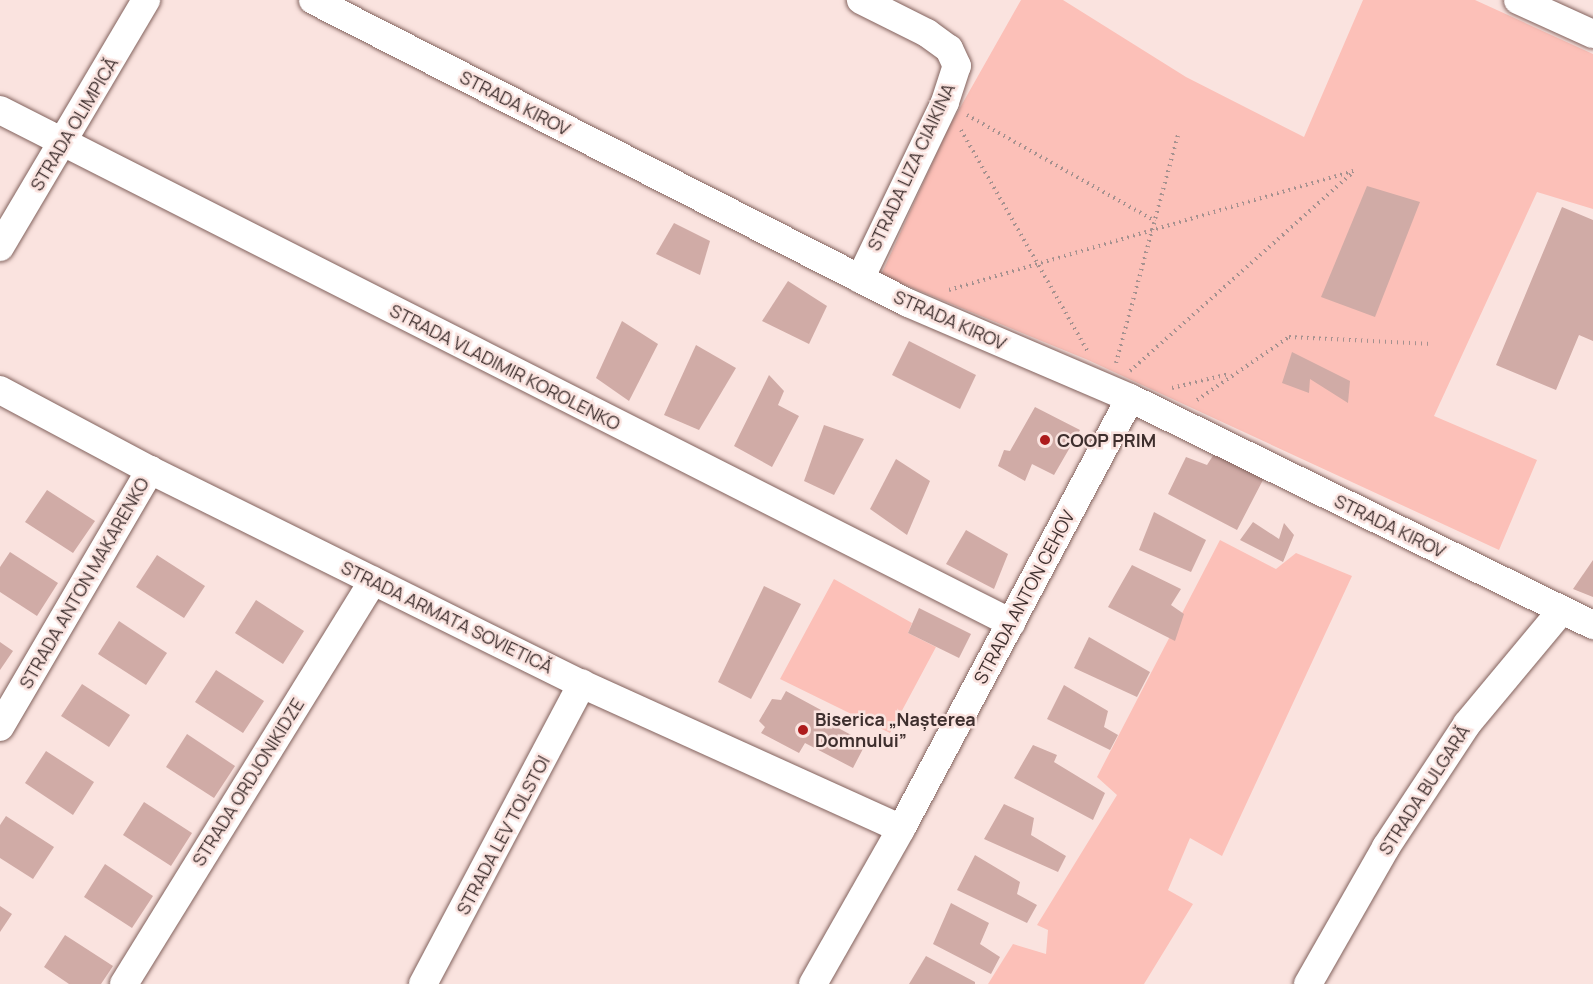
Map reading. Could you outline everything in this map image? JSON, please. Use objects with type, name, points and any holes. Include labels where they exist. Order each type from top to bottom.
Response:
[{"type":"street","name":"STRADA OLIMPICĂ","points":[[0,247],[63,144],[146,0]]},
{"type":"street","name":"STRADA KIROV","points":[[314,0],[908,303],[1120,394],[1593,625]]},
{"type":"street","name":"STRADA LIZA CIAIKINA","points":[[860,279],[945,102],[957,66],[949,49],[861,0]]},
{"type":"street","points":[[1518,0],[1593,34]]},
{"type":"street","name":"STRADA VLADIMIR KOROLENKO","points":[[0,110],[63,144],[1011,622]]},
{"type":"street","name":"STRADA ARMATA SOVIETICĂ","points":[[0,390],[150,470],[582,684],[901,829]]},
{"type":"street","name":"STRADA ANTON CEHOV","points":[[813,984],[901,829],[1011,622],[1120,394]]},
{"type":"street","name":"STRADA ANTON MAKARENKO","points":[[0,727],[150,470]]},
{"type":"street","name":"STRADA ORDJONIKIDZE","points":[[124,984],[373,581]]},
{"type":"street","name":"STRADA BULGARĂ","points":[[1308,984],[1386,847],[1467,724],[1561,611]]},
{"type":"street","name":"STRADA LEV TOLSTOI","points":[[423,984],[582,684]]},
{"type":"path","points":[[945,102],[1155,220]]},
{"type":"path","points":[[945,102],[1038,264],[1120,394]]},
{"type":"path","points":[[1120,394],[1155,220],[1178,135]]},
{"type":"path","points":[[908,303],[1354,171],[1120,394]]},
{"type":"path","points":[[1172,419],[1233,373],[1289,337],[1432,344]]},
{"type":"path","points":[[1120,394],[1233,373]]},
{"type":"shaded area","points":[[1021,0],[1063,0],[1186,77],[1304,137],[1363,0],[1475,0],[1593,54],[1593,209],[1537,192],[1434,416],[1537,460],[1499,550],[1088,360],[881,275],[948,129]]},
{"type":"shaded area","points":[[1220,540],[1276,569],[1296,553],[1352,576],[1222,856],[1190,838],[1168,890],[1193,904],[1144,984],[988,984],[1013,944],[1046,954],[1048,930],[1037,925],[1117,795],[1097,777]]},
{"type":"shaded area","points":[[834,579],[912,623],[908,633],[936,647],[890,733],[780,679]]},
{"type":"building","points":[[1367,186],[1420,202],[1375,317],[1321,297]]},
{"type":"building","points":[[1562,207],[1593,220],[1593,341],[1579,335],[1556,390],[1496,365]]},
{"type":"building","points":[[674,223],[710,241],[700,275],[656,254]]},
{"type":"building","points":[[788,281],[827,306],[809,344],[762,321]]},
{"type":"building","points":[[622,321],[658,344],[629,401],[596,378]]},
{"type":"building","points":[[909,341],[976,375],[960,409],[892,375]]},
{"type":"building","points":[[696,345],[736,368],[699,430],[664,415]]},
{"type":"building","points":[[1292,352],[1350,381],[1348,403],[1310,379],[1309,393],[1282,383]]},
{"type":"building","points":[[769,375],[784,391],[778,405],[799,416],[772,467],[734,446]]},
{"type":"building","name":"COOP PRIM","points":[[1035,407],[1080,430],[1054,475],[1032,464],[1025,481],[998,466],[1004,450],[1010,451]]},
{"type":"building","points":[[824,425],[864,439],[834,495],[804,481]]},
{"type":"building","points":[[1216,451],[1264,478],[1237,530],[1168,494],[1186,457],[1207,465]]},
{"type":"building","points":[[896,459],[930,481],[907,535],[870,509]]},
{"type":"building","points":[[47,490],[95,521],[73,553],[25,522]]},
{"type":"building","points":[[1154,512],[1206,540],[1191,572],[1139,550]]},
{"type":"building","points":[[1253,522],[1279,539],[1284,523],[1294,535],[1283,562],[1240,540]]},
{"type":"building","points":[[966,530],[1008,554],[994,589],[946,564]]},
{"type":"building","points":[[10,552],[58,583],[37,616],[0,592],[0,567]]},
{"type":"building","points":[[157,555],[205,586],[184,618],[136,587]]},
{"type":"building","points":[[1593,560],[1593,597],[1573,589]]},
{"type":"building","points":[[1132,565],[1181,589],[1171,605],[1184,614],[1175,641],[1108,607]]},
{"type":"building","points":[[764,586],[801,604],[751,699],[718,682]]},
{"type":"building","points":[[256,600],[304,631],[283,664],[235,633]]},
{"type":"building","points":[[919,608],[971,634],[959,658],[908,633]]},
{"type":"building","points":[[119,621],[167,653],[146,685],[98,654]]},
{"type":"building","points":[[1089,637],[1150,672],[1137,697],[1074,668]]},
{"type":"building","points":[[0,642],[13,651],[0,670]]},
{"type":"building","points":[[216,670],[264,701],[243,733],[195,702]]},
{"type":"building","points":[[82,684],[130,715],[109,747],[61,716]]},
{"type":"building","points":[[1064,685],[1108,711],[1104,727],[1118,735],[1110,750],[1047,719]]},
{"type":"building","name":"Biserica „Nașterea Domnului”","points":[[786,691],[821,710],[818,717],[866,743],[853,768],[805,743],[799,753],[761,733],[765,727],[759,721],[772,699],[781,700]]},
{"type":"building","points":[[187,734],[235,766],[214,798],[166,767]]},
{"type":"building","points":[[1033,745],[1057,755],[1054,762],[1105,793],[1093,820],[1014,778]]},
{"type":"building","points":[[46,751],[94,782],[73,815],[25,783]]},
{"type":"building","points":[[144,802],[192,833],[171,866],[123,835]]},
{"type":"building","points":[[1004,804],[1034,818],[1031,835],[1066,856],[1058,872],[984,839]]},
{"type":"building","points":[[6,816],[54,847],[33,879],[0,858],[0,825]]},
{"type":"building","points":[[975,855],[1020,882],[1017,894],[1037,905],[1027,923],[957,890]]},
{"type":"building","points":[[105,864],[153,896],[132,928],[84,897]]},
{"type":"building","points":[[951,903],[989,923],[980,944],[1000,957],[991,974],[933,944]]},
{"type":"building","points":[[0,906],[12,914],[0,932]]},
{"type":"building","points":[[65,935],[113,966],[101,984],[69,984],[44,967]]},
{"type":"building","points":[[926,956],[975,982],[975,984],[909,984]]},
{"type":"place","name":"COOP PRIM","points":[[1045,440]]},
{"type":"place","name":"Biserica „Nașterea Domnului”","points":[[803,730]]}]
